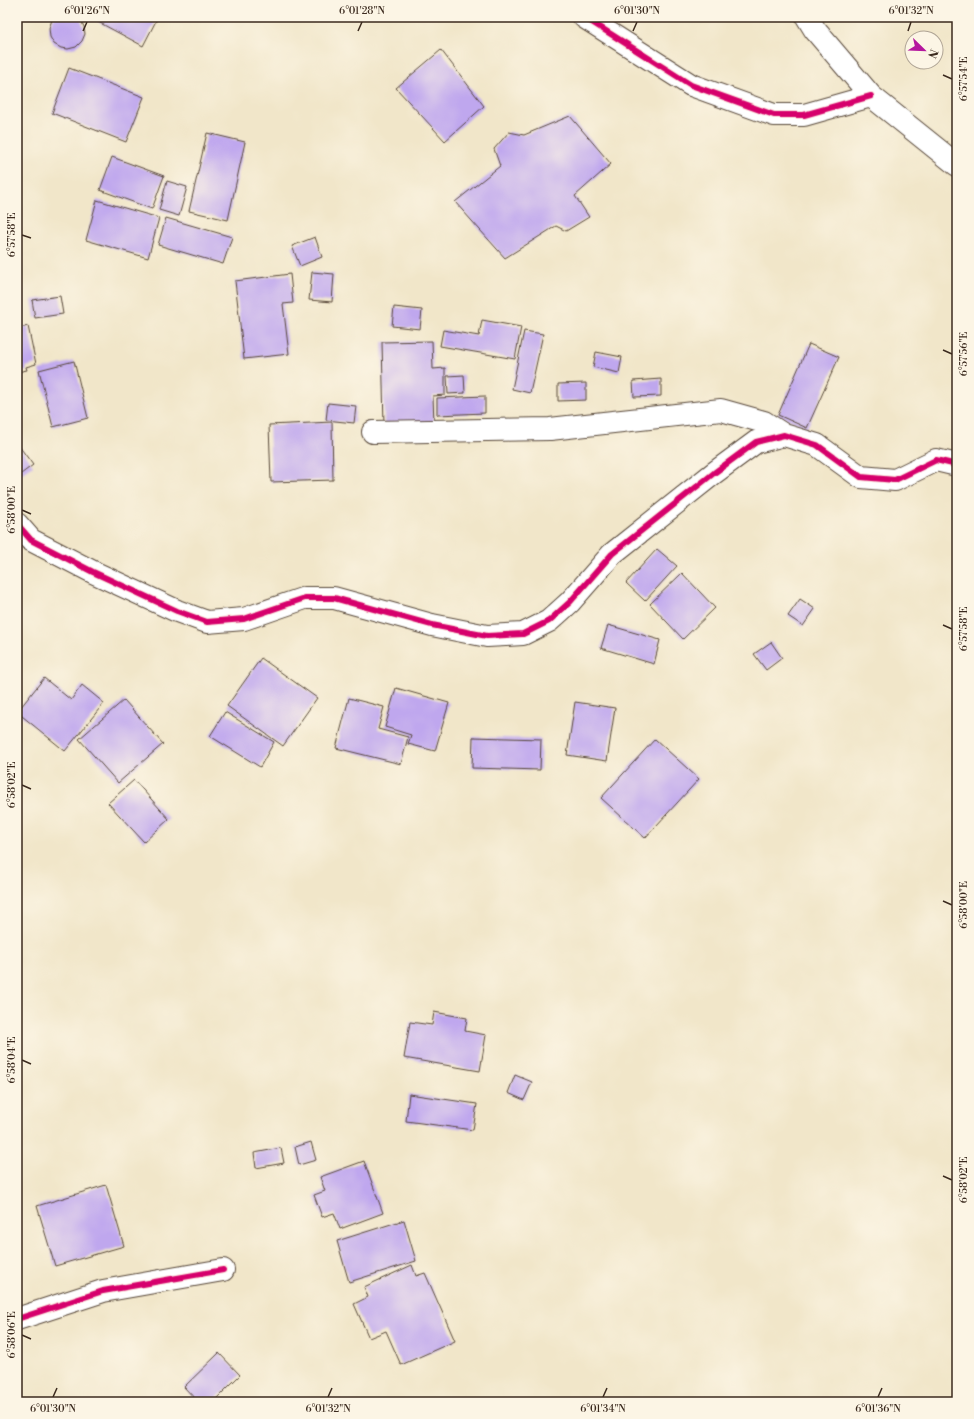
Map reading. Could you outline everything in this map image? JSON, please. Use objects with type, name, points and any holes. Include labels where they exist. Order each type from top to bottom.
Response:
[{"type":"street","points":[[584,17],[691,85],[774,115],[804,115],[871,96]]},
{"type":"street","points":[[808,17],[815,30],[871,96],[957,165]]},
{"type":"street","points":[[372,432],[550,429],[721,410],[764,422],[784,435],[817,445],[861,477],[895,480],[936,460],[957,465]]},
{"type":"street","points":[[17,524],[31,540],[93,572],[177,611],[207,622],[244,619],[305,598],[334,598],[432,625],[480,634],[523,634],[549,621],[570,602],[612,554],[714,473],[756,442],[784,435]]},
{"type":"street","points":[[17,1319],[103,1291],[222,1270]]},
{"type":"building","points":[[56,17],[78,17],[81,20],[85,34],[82,41],[76,47],[68,49],[61,48],[54,44],[50,37],[49,28],[52,20]]},
{"type":"building","points":[[89,17],[158,17],[143,46]]},
{"type":"building","points":[[441,50],[484,106],[445,141],[396,88]]},
{"type":"building","points":[[69,68],[144,97],[126,142],[52,113]]},
{"type":"building","points":[[570,116],[611,164],[575,196],[589,217],[566,231],[556,226],[505,258],[455,202],[500,166],[494,149],[509,132],[524,135]]},
{"type":"building","points":[[207,133],[245,142],[228,220],[189,211]]},
{"type":"building","points":[[112,157],[164,176],[152,209],[100,190]]},
{"type":"building","points":[[167,181],[187,187],[179,216],[159,210]]},
{"type":"building","points":[[97,200],[159,218],[148,258],[86,240]]},
{"type":"building","points":[[166,218],[232,237],[223,264],[158,245]]},
{"type":"building","points":[[315,237],[322,257],[300,266],[292,246]]},
{"type":"building","points":[[312,272],[334,274],[332,302],[309,300]]},
{"type":"building","points":[[290,274],[293,303],[283,304],[289,354],[244,359],[235,281]]},
{"type":"building","points":[[60,296],[63,314],[35,318],[32,300]]},
{"type":"building","points":[[394,307],[422,310],[420,329],[392,326]]},
{"type":"building","points":[[482,320],[521,327],[515,359],[440,346],[443,330],[479,336]]},
{"type":"building","points":[[28,326],[36,364],[26,367],[27,370],[17,372],[17,329]]},
{"type":"building","points":[[524,331],[543,334],[530,393],[512,389]]},
{"type":"building","points":[[432,341],[433,369],[445,368],[445,395],[433,396],[434,424],[384,426],[382,342]]},
{"type":"building","points":[[809,344],[839,357],[807,428],[778,415]]},
{"type":"building","points":[[596,352],[622,357],[619,373],[593,367]]},
{"type":"building","points":[[74,361],[88,418],[53,427],[39,370]]},
{"type":"building","points":[[464,375],[465,393],[448,394],[447,376]]},
{"type":"building","points":[[661,379],[661,396],[634,397],[633,381]]},
{"type":"building","points":[[586,383],[586,400],[558,401],[558,384]]},
{"type":"building","points":[[485,396],[485,413],[437,415],[437,398]]},
{"type":"building","points":[[328,403],[356,406],[354,423],[326,420]]},
{"type":"building","points":[[332,422],[333,480],[271,482],[269,425]]},
{"type":"building","points":[[19,446],[33,465],[17,477],[17,447]]},
{"type":"building","points":[[657,549],[677,566],[645,601],[626,583]]},
{"type":"building","points":[[682,573],[715,608],[683,639],[650,604]]},
{"type":"building","points":[[800,599],[815,609],[803,626],[788,616]]},
{"type":"building","points":[[608,625],[660,640],[654,664],[601,648]]},
{"type":"building","points":[[771,642],[782,658],[766,670],[754,654]]},
{"type":"building","points":[[261,658],[317,698],[283,746],[227,706]]},
{"type":"building","points":[[44,678],[71,700],[82,685],[104,703],[65,751],[17,712]]},
{"type":"building","points":[[396,688],[449,703],[435,751],[408,744],[411,735],[385,727]]},
{"type":"building","points":[[349,698],[384,707],[378,729],[408,737],[401,764],[336,748]]},
{"type":"building","points":[[124,700],[163,744],[118,783],[79,739]]},
{"type":"building","points":[[575,702],[615,708],[607,761],[567,755]]},
{"type":"building","points":[[225,712],[274,742],[260,767],[210,736]]},
{"type":"building","points":[[473,737],[541,739],[540,770],[472,768]]},
{"type":"building","points":[[655,739],[699,779],[645,838],[601,798]]},
{"type":"building","points":[[134,780],[169,819],[144,842],[108,803]]},
{"type":"building","points":[[434,1012],[467,1018],[465,1031],[486,1035],[480,1071],[404,1058],[410,1022],[432,1025]]},
{"type":"building","points":[[515,1075],[532,1082],[524,1100],[508,1093]]},
{"type":"building","points":[[409,1094],[477,1104],[473,1130],[406,1121]]},
{"type":"building","points":[[311,1142],[316,1160],[299,1165],[295,1147]]},
{"type":"building","points":[[281,1148],[284,1163],[256,1168],[254,1153]]},
{"type":"building","points":[[364,1161],[383,1213],[340,1229],[334,1213],[322,1217],[314,1195],[325,1191],[320,1177]]},
{"type":"building","points":[[106,1185],[124,1246],[55,1266],[37,1206]]},
{"type":"building","points":[[404,1220],[416,1261],[349,1282],[337,1241]]},
{"type":"building","points":[[412,1265],[416,1276],[425,1273],[455,1341],[401,1365],[386,1331],[369,1338],[354,1304],[368,1297],[364,1287]]},
{"type":"building","points":[[219,1353],[240,1375],[213,1402],[198,1402],[184,1387]]},
{"type":"cycle path","points":[[584,17],[691,85],[774,115],[804,115],[871,96]]},
{"type":"cycle path","points":[[17,524],[31,540],[93,572],[177,611],[207,622],[244,619],[305,598],[334,598],[432,625],[487,636],[523,634],[549,621],[570,602],[612,554],[714,473],[756,442],[784,435],[817,445],[861,477],[895,480],[936,460],[957,465]]},
{"type":"cycle path","points":[[17,1319],[103,1291],[223,1270]]}]
